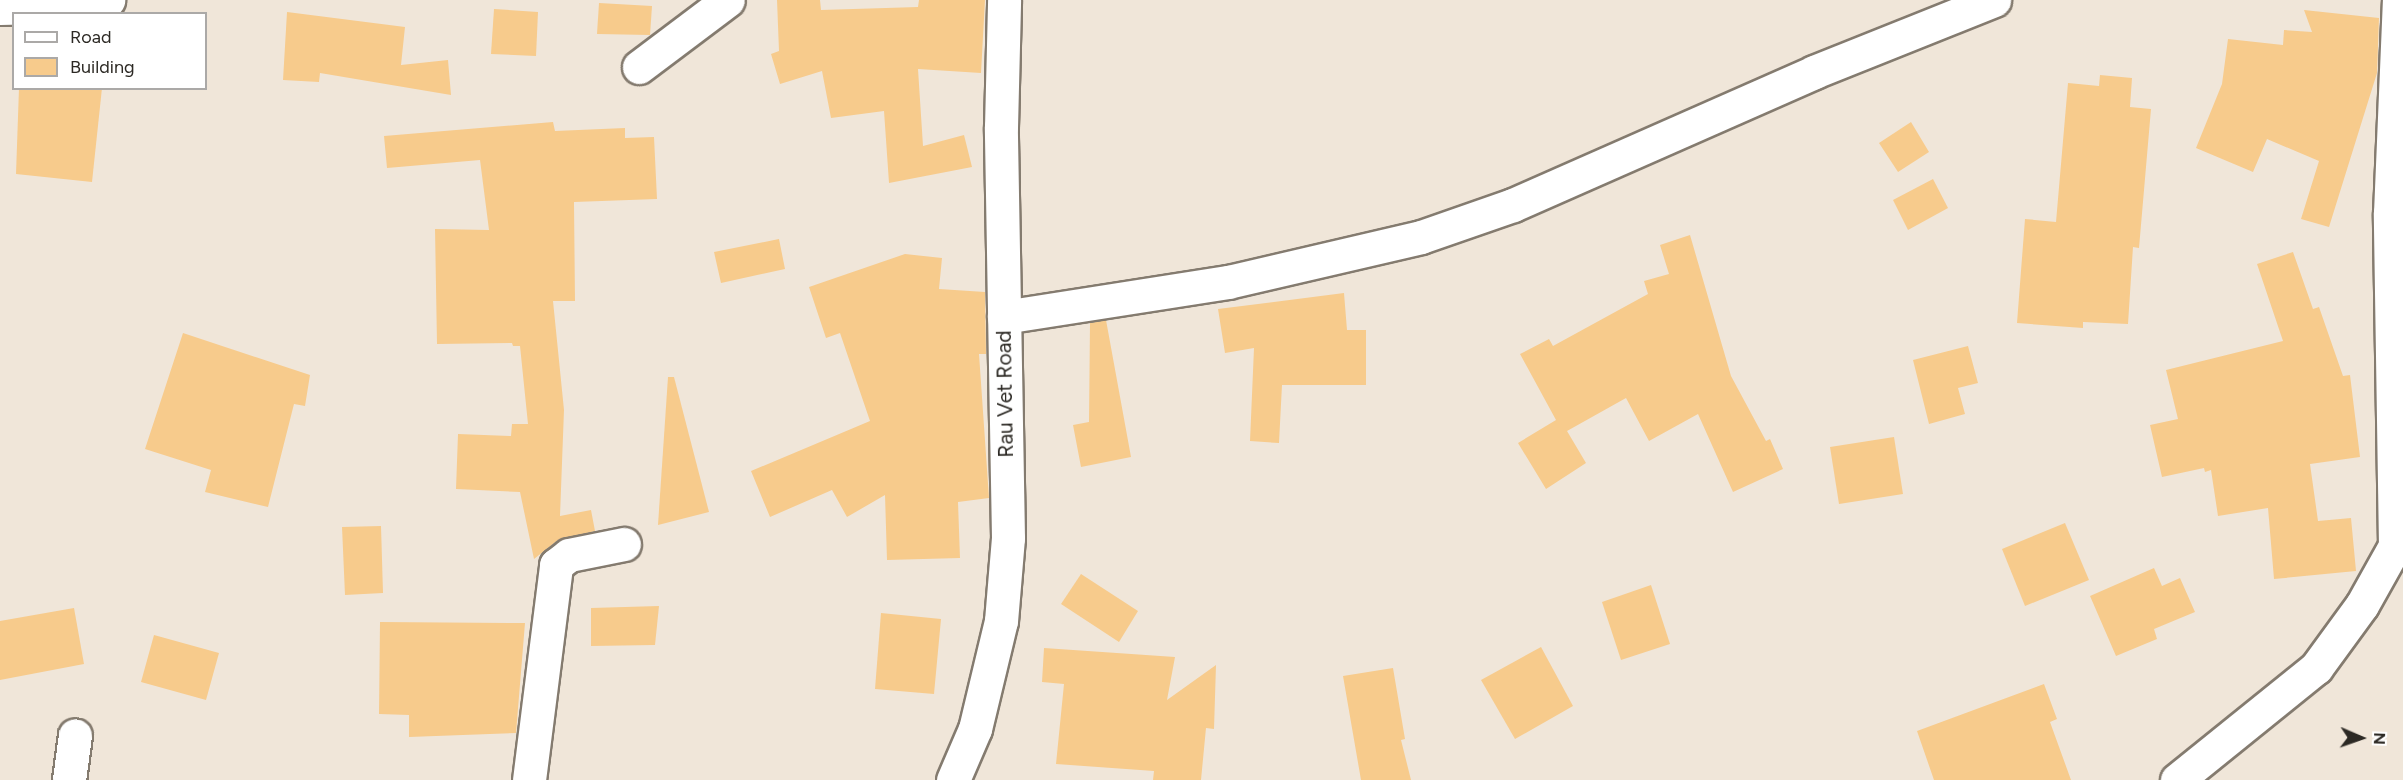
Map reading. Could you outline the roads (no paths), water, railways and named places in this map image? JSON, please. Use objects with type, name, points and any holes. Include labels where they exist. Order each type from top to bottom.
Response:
[{"type":"street","points":[[0,8],[82,6],[108,0]]},
{"type":"street","points":[[639,67],[728,0]]},
{"type":"street","name":"Rau Vet Road","points":[[953,780],[975,729],[1001,621],[1008,538],[1004,317],[1004,0]]},
{"type":"street","points":[[1004,317],[1228,282],[1421,237],[1513,205],[1814,72],[1994,0]]},
{"type":"street","points":[[2177,780],[2316,668],[2362,605],[2399,560],[2390,213],[2399,0]]},
{"type":"street","points":[[529,780],[556,565],[569,555],[624,544]]},
{"type":"street","points":[[69,780],[75,735]]}]
